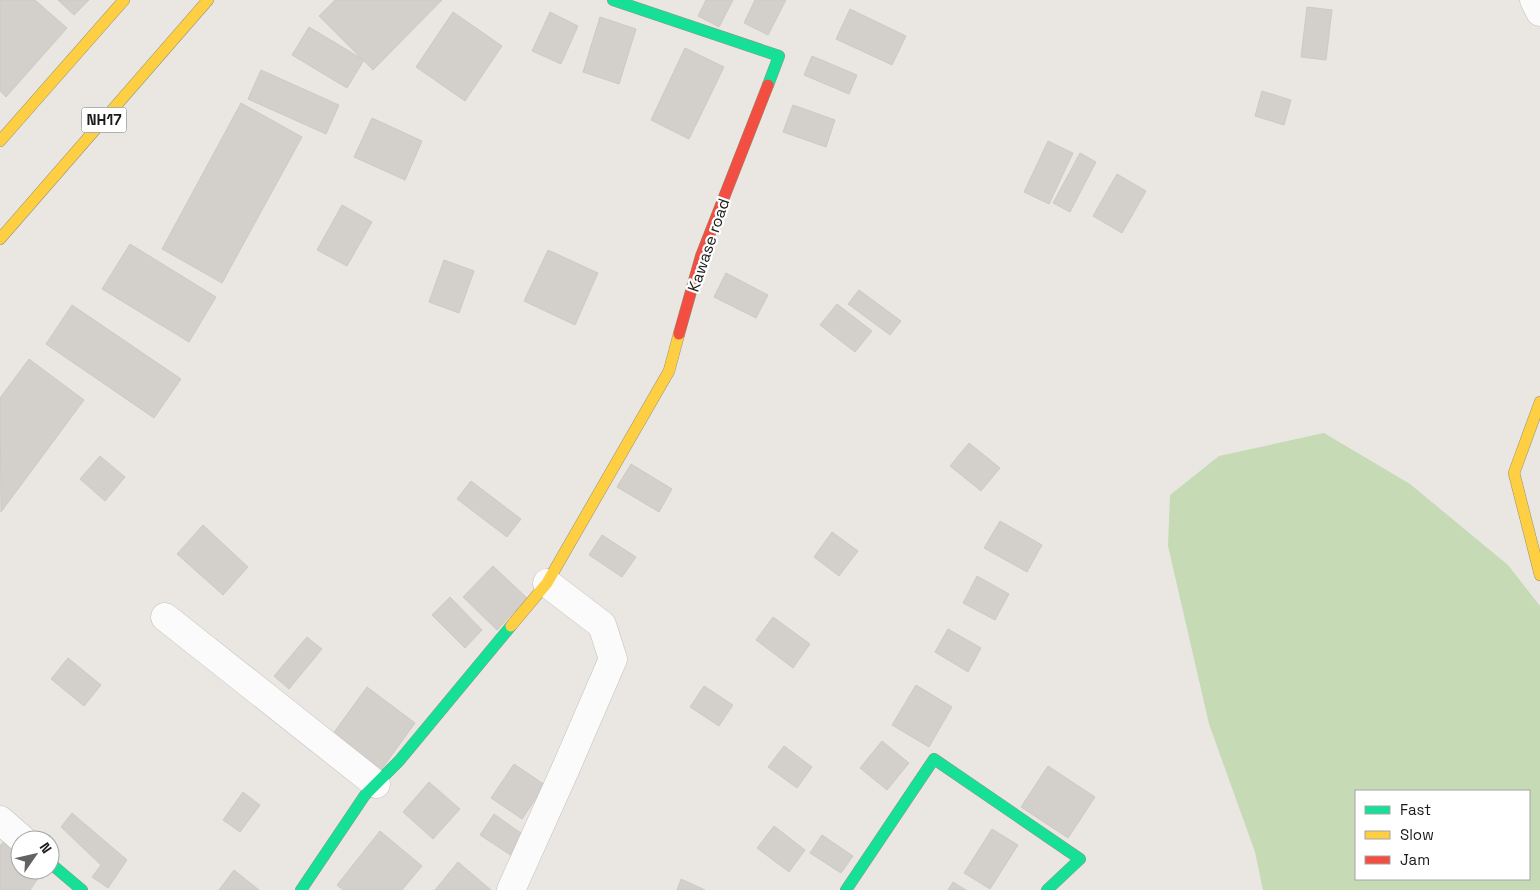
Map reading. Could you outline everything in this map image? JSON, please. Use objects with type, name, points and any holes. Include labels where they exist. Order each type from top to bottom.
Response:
[{"type":"main road","points":[[0,141],[124,0]]},
{"type":"main road","name":"NH17","points":[[0,239],[208,0]]},
{"type":"main road","name":"Kawase road","points":[[547,583],[669,371],[702,256],[780,56],[613,0]]},
{"type":"main road","points":[[1540,402],[1514,473],[1540,576]]},
{"type":"main road","points":[[301,890],[365,795],[399,760],[547,583]]},
{"type":"main road","points":[[846,890],[934,759],[1080,860],[1047,890]]},
{"type":"main road","points":[[60,871],[82,890]]},
{"type":"street","points":[[1534,0],[1540,12]]},
{"type":"street","points":[[511,890],[566,770],[612,660],[602,625],[547,583]]},
{"type":"street","points":[[165,617],[376,784]]},
{"type":"street","points":[[0,820],[12,830]]},
{"type":"green space","points":[[1324,433],[1410,484],[1508,565],[1540,606],[1540,890],[1263,890],[1255,852],[1209,724],[1168,546],[1170,495],[1219,456]]},
{"type":"building","points":[[0,0],[35,0],[67,28],[6,97],[0,91]]},
{"type":"building","points":[[58,0],[89,0],[74,15]]},
{"type":"building","points":[[335,0],[442,0],[373,70],[319,16]]},
{"type":"building","points":[[706,0],[733,0],[719,27],[698,16]]},
{"type":"building","points":[[755,0],[786,0],[768,35],[744,23]]},
{"type":"building","points":[[1307,7],[1332,10],[1326,60],[1301,57]]},
{"type":"building","points":[[850,9],[906,36],[892,65],[836,39]]},
{"type":"building","points":[[453,12],[502,46],[465,101],[416,67]]},
{"type":"building","points":[[550,12],[578,26],[561,64],[532,51]]},
{"type":"building","points":[[600,17],[636,29],[619,84],[583,72]]},
{"type":"building","points":[[309,27],[364,60],[347,88],[292,55]]},
{"type":"building","points":[[685,48],[724,67],[689,139],[651,120]]},
{"type":"building","points":[[812,56],[857,75],[849,94],[804,75]]},
{"type":"building","points":[[261,70],[339,105],[326,134],[248,99]]},
{"type":"building","points":[[1262,91],[1291,100],[1284,125],[1255,116]]},
{"type":"building","points":[[241,103],[302,137],[222,283],[162,249]]},
{"type":"building","points":[[793,105],[835,120],[826,147],[783,132]]},
{"type":"building","points":[[372,118],[422,141],[405,180],[354,157]]},
{"type":"building","points":[[1048,141],[1073,153],[1049,204],[1024,192]]},
{"type":"building","points":[[1080,153],[1096,162],[1070,212],[1053,203]]},
{"type":"building","points":[[1117,174],[1146,191],[1122,233],[1093,216]]},
{"type":"building","points":[[342,205],[372,222],[347,266],[317,250]]},
{"type":"building","points":[[130,244],[216,297],[189,342],[102,289]]},
{"type":"building","points":[[548,250],[598,273],[575,325],[524,301]]},
{"type":"building","points":[[444,260],[474,271],[459,313],[429,302]]},
{"type":"building","points":[[726,273],[768,295],[756,318],[714,297]]},
{"type":"building","points":[[859,290],[901,321],[890,335],[848,304]]},
{"type":"building","points":[[837,304],[872,331],[855,352],[820,325]]},
{"type":"building","points":[[72,305],[181,379],[154,418],[46,344]]},
{"type":"building","points":[[29,359],[84,400],[1,512],[0,398]]},
{"type":"building","points":[[969,443],[1000,468],[981,491],[950,466]]},
{"type":"building","points":[[100,456],[125,477],[105,501],[80,479]]},
{"type":"building","points":[[631,464],[672,489],[659,512],[617,487]]},
{"type":"building","points":[[471,481],[521,519],[507,537],[457,499]]},
{"type":"building","points":[[1000,521],[1042,545],[1027,572],[984,548]]},
{"type":"building","points":[[203,525],[248,567],[223,595],[177,554]]},
{"type":"building","points":[[832,532],[858,551],[839,576],[814,557]]},
{"type":"building","points":[[602,535],[636,557],[622,577],[589,555]]},
{"type":"building","points":[[493,566],[527,598],[497,630],[463,597]]},
{"type":"building","points":[[977,576],[1009,594],[995,620],[963,603]]},
{"type":"building","points":[[450,597],[482,630],[465,648],[432,615]]},
{"type":"building","points":[[773,617],[810,644],[793,668],[756,640]]},
{"type":"building","points":[[948,629],[981,648],[968,672],[935,652]]},
{"type":"building","points":[[307,637],[322,649],[289,689],[274,676]]},
{"type":"building","points":[[68,658],[101,685],[84,706],[51,679]]},
{"type":"building","points":[[916,685],[952,707],[929,747],[892,725]]},
{"type":"building","points":[[704,686],[733,705],[719,726],[690,707]]},
{"type":"building","points":[[367,687],[415,723],[376,777],[327,742]]},
{"type":"building","points":[[882,741],[909,763],[887,790],[860,768]]},
{"type":"building","points":[[784,746],[812,767],[797,788],[768,767]]},
{"type":"building","points":[[514,764],[545,785],[522,819],[491,798]]},
{"type":"building","points":[[1048,766],[1095,797],[1068,838],[1021,807]]},
{"type":"building","points":[[429,782],[460,809],[433,839],[403,812]]},
{"type":"building","points":[[243,792],[260,805],[240,832],[223,820]]},
{"type":"building","points":[[72,813],[127,860],[108,888],[92,877],[101,865],[61,827]]},
{"type":"building","points":[[494,814],[528,838],[515,858],[480,835]]},
{"type":"building","points":[[774,826],[805,850],[789,872],[757,848]]},
{"type":"building","points":[[992,829],[1018,845],[990,889],[964,873]]},
{"type":"building","points":[[380,831],[422,866],[402,890],[343,890],[337,885]]},
{"type":"building","points":[[822,835],[853,856],[841,873],[810,853]]},
{"type":"building","points":[[5,840],[10,844],[10,880],[37,880],[30,890],[0,890],[0,846]]},
{"type":"building","points":[[458,862],[491,890],[435,890]]},
{"type":"building","points":[[234,870],[259,890],[219,890]]},
{"type":"building","points":[[681,879],[705,890],[677,890]]},
{"type":"building","points":[[953,882],[966,890],[948,890]]},
{"type":"traffic: fast","points":[[613,0],[779,56],[768,85]]},
{"type":"traffic: fast","points":[[301,890],[365,795],[399,761],[511,626]]},
{"type":"traffic: fast","points":[[846,890],[934,759],[1080,859],[1047,890]]},
{"type":"traffic: fast","points":[[60,871],[82,890]]},
{"type":"traffic: slow","points":[[0,141],[124,0]]},
{"type":"traffic: slow","points":[[0,239],[208,0]]},
{"type":"traffic: slow","points":[[511,626],[547,583],[669,371],[679,334]]},
{"type":"traffic: slow","points":[[1540,402],[1514,473],[1540,575]]},
{"type":"traffic: jam","points":[[679,334],[701,256],[768,85]]}]
